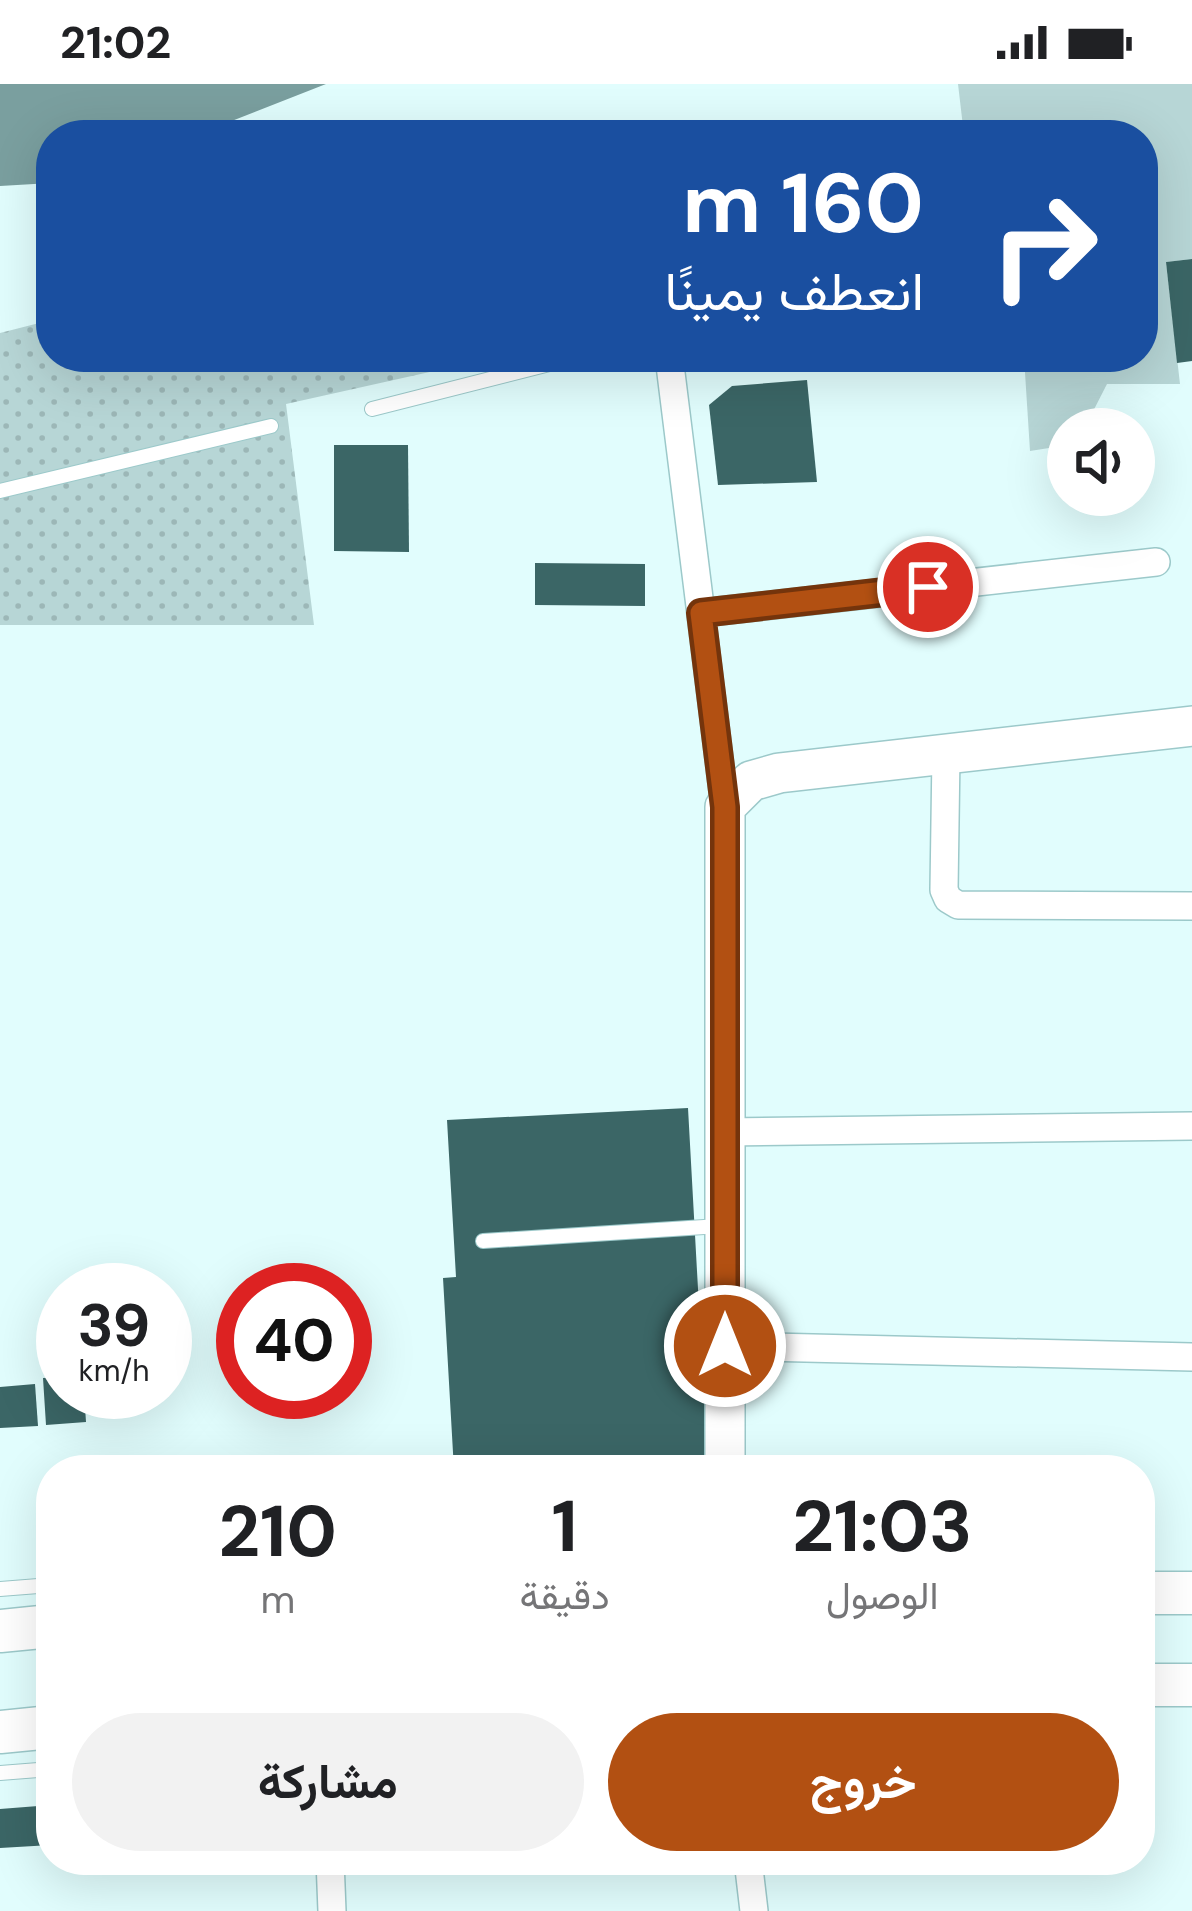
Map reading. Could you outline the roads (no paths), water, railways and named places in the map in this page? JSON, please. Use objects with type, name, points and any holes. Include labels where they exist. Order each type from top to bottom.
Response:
[{"type":"main road","points":[[1155,1593],[1192,1594]]},
{"type":"main road","points":[[0,1631],[36,1627]]},
{"type":"main road","points":[[1155,1688],[1192,1684]]},
{"type":"main road","points":[[0,1732],[36,1728]]},
{"type":"street","points":[[672,372],[725,807],[725,1455]]},
{"type":"street","points":[[701,613],[1156,562]]},
{"type":"street","points":[[725,807],[751,781],[779,772],[1192,726]]},
{"type":"street","points":[[946,754],[944,890],[948,899],[958,905],[1192,906]]},
{"type":"street","points":[[725,1132],[1192,1126]]},
{"type":"street","points":[[725,1346],[1192,1357]]},
{"type":"street","points":[[1155,1693],[1192,1703]]},
{"type":"street","points":[[331,1875],[332,1911]]},
{"type":"street","points":[[750,1875],[754,1911]]},
{"type":"lane","points":[[372,409],[518,372]]},
{"type":"lane","points":[[0,491],[271,426]]},
{"type":"lane","points":[[483,1240],[725,1226]]},
{"type":"lane","points":[[0,1589],[36,1586]]},
{"type":"lane","points":[[0,1773],[36,1770]]}]
